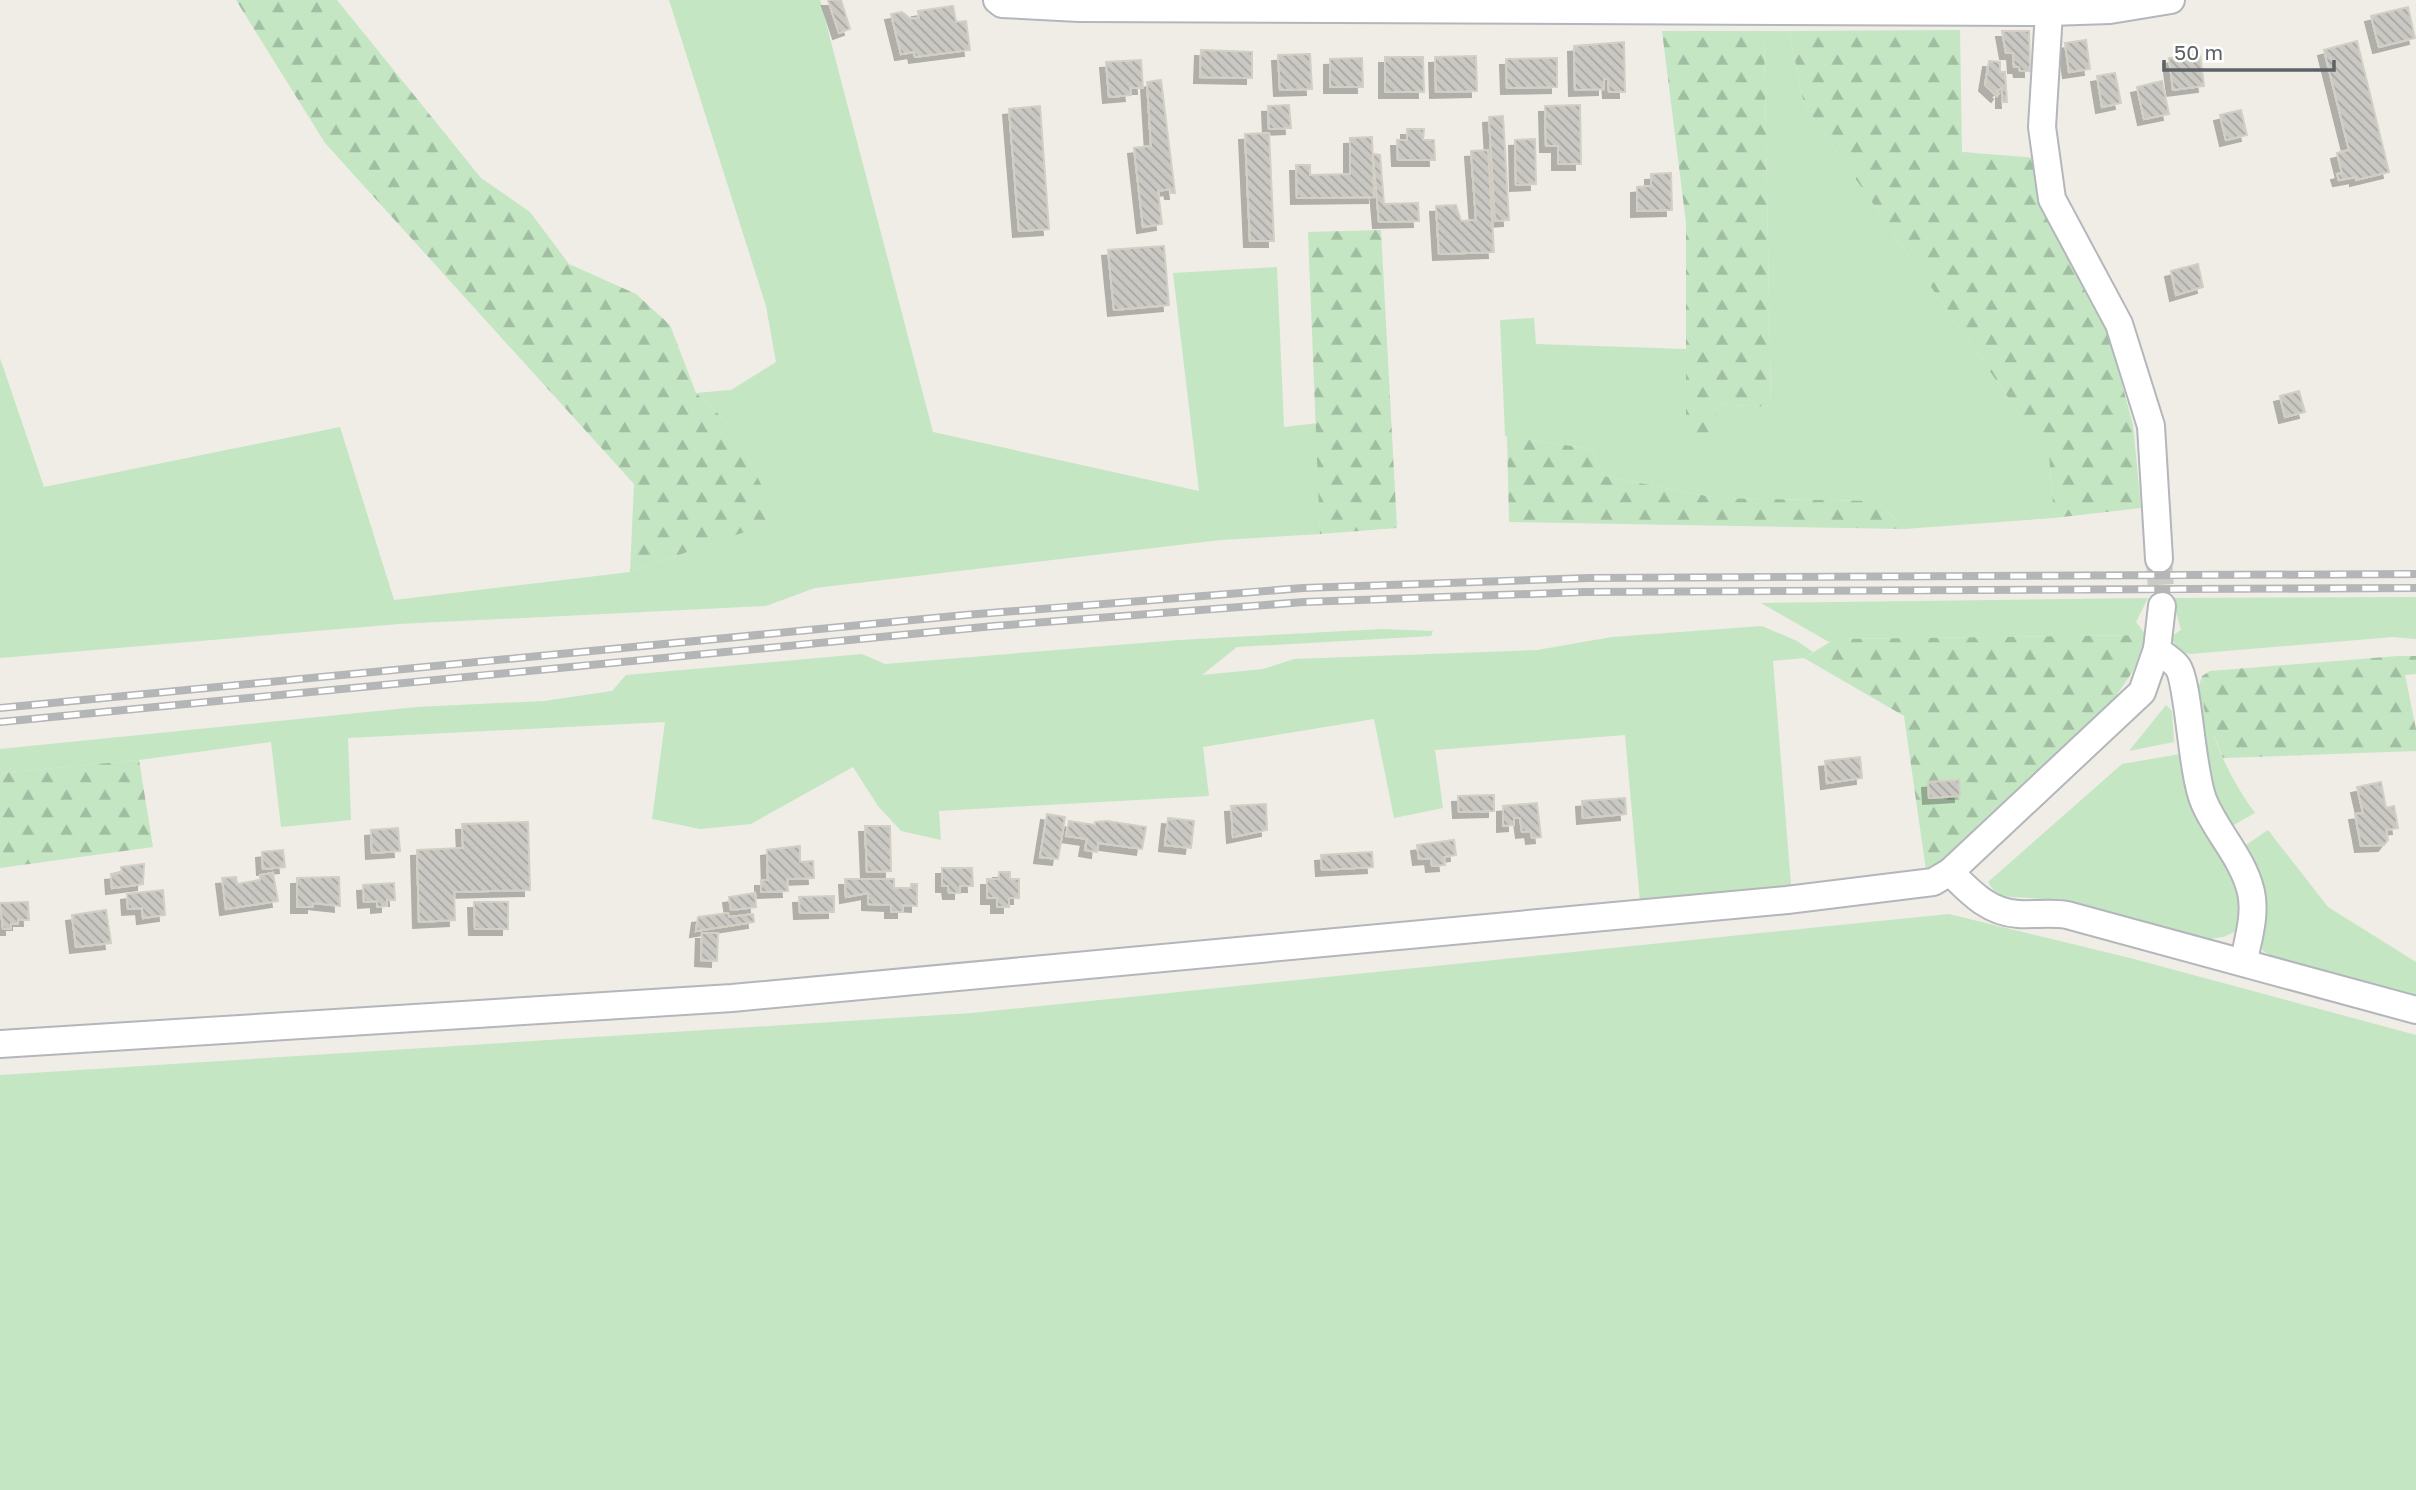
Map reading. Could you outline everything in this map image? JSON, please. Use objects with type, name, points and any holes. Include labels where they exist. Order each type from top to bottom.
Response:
[{"type":"street","points":[[998,0],[1002,4],[1093,8],[2049,12],[2110,10],[2171,0]]},
{"type":"street","points":[[2049,12],[2042,127],[2052,199],[2119,324],[2151,426],[2159,559]]},
{"type":"street","points":[[0,1044],[732,998],[1787,900],[1933,882],[1950,872],[2142,692],[2157,649],[2162,606]]},
{"type":"street","points":[[2157,649],[2179,667],[2185,686],[2193,764],[2203,801],[2240,864],[2251,894],[2252,919],[2244,961]]},
{"type":"street","points":[[1950,872],[1991,908],[2017,914],[2050,912],[2067,915],[2244,961],[2416,1010]]},
{"type":"green space","points":[[236,0],[337,0],[481,178],[530,212],[569,264],[636,294],[670,325],[696,393],[732,427],[779,520],[630,572],[634,484],[325,143]]},
{"type":"green space","points":[[669,0],[820,0],[933,432],[1199,491],[1173,273],[1277,267],[1284,427],[1318,423],[1320,534],[1221,540],[815,588],[766,606],[399,624],[0,658],[0,358],[44,487],[340,427],[394,600],[630,572],[778,520],[732,427],[696,393],[731,390],[776,362],[766,306]]},
{"type":"green space","points":[[1960,30],[1962,152],[2036,158],[2106,325],[2133,425],[2141,508],[2054,518],[2049,456],[1804,105],[1789,31]]},
{"type":"green space","points":[[1662,31],[1764,31],[1771,407],[1715,404],[1720,437],[1686,438],[1686,223]]},
{"type":"green space","points":[[1764,31],[1789,31],[1804,105],[2049,456],[2054,518],[1904,529],[1878,501],[1717,498],[1604,476],[1591,449],[1505,436],[1500,320],[1534,318],[1536,344],[1686,349],[1687,438],[1715,404],[1771,407]]},
{"type":"green space","points":[[1381,230],[1397,528],[1320,534],[1308,232]]},
{"type":"green space","points":[[1507,436],[1591,449],[1604,476],[1717,498],[1878,501],[1904,529],[1509,522]]},
{"type":"green space","points":[[2416,597],[2416,639],[2393,637],[2190,654],[2180,652],[2170,637],[2181,630],[2172,598]]},
{"type":"green space","points":[[2148,598],[2136,622],[2146,635],[1835,639],[1829,642],[1761,603]]},
{"type":"green space","points":[[1762,626],[1797,641],[1813,652],[1804,658],[1773,661],[1791,885],[1640,902],[1625,735],[1435,750],[1443,808],[1394,818],[1374,719],[1203,747],[1209,796],[939,811],[941,840],[901,831],[878,806],[853,767],[751,824],[700,829],[652,819],[665,722],[348,738],[351,820],[281,827],[271,742],[139,760],[0,773],[0,749],[417,707],[544,701],[612,691],[626,675],[862,654],[885,664],[1179,640],[1382,629],[1433,631],[1431,636],[1237,647],[1202,675],[1263,669],[1294,659],[1537,650],[1612,637]]},
{"type":"green space","points":[[2146,635],[2133,671],[2103,715],[1942,861],[1926,870],[1904,716],[1804,658],[1835,639]]},
{"type":"green space","points":[[2416,656],[2416,674],[2405,675],[2416,729],[2416,751],[2223,758],[2204,709],[2202,676],[2210,671]]},
{"type":"green space","points":[[2202,676],[2208,713],[2219,748],[2226,765],[2255,813],[2230,827],[2212,793],[2195,699]]},
{"type":"green space","points":[[2166,705],[2172,711],[2174,742],[2129,751]]},
{"type":"green space","points":[[2180,754],[2186,777],[2218,841],[2235,884],[2237,931],[2209,939],[2075,904],[2006,896],[1992,888],[1988,882],[2122,764]]},
{"type":"green space","points":[[139,760],[153,847],[0,868],[0,773]]},
{"type":"green space","points":[[2268,830],[2328,907],[2416,962],[2416,1000],[2282,962],[2263,951],[2244,851],[2246,845]]},
{"type":"green space","points":[[1949,914],[2130,958],[2416,1035],[2416,1490],[0,1490],[0,1075],[972,1013]]},
{"type":"building","points":[[828,0],[841,0],[850,29],[839,33]]},
{"type":"building","points":[[953,6],[956,22],[966,21],[970,50],[915,57],[914,52],[901,54],[891,14],[902,12],[911,19],[919,18],[918,11]]},
{"type":"building","points":[[2408,7],[2415,38],[2379,47],[2371,16]]},
{"type":"building","points":[[2002,31],[2029,31],[2030,71],[2020,71],[2019,67],[2014,67],[2013,53],[2006,53]]},
{"type":"building","points":[[2086,40],[2090,69],[2069,72],[2065,43]]},
{"type":"building","points":[[2357,41],[2389,172],[2356,180],[2356,177],[2339,180],[2337,174],[2342,173],[2337,153],[2349,150],[2324,50]]},
{"type":"building","points":[[1624,42],[1625,92],[1609,92],[1608,79],[1604,79],[1604,89],[1575,90],[1574,46]]},
{"type":"building","points":[[1201,50],[1252,52],[1252,78],[1200,77]]},
{"type":"building","points":[[1310,54],[1312,89],[1280,90],[1278,55]]},
{"type":"building","points":[[2200,54],[2204,86],[2173,90],[2169,58]]},
{"type":"building","points":[[1476,56],[1477,91],[1436,92],[1435,57]]},
{"type":"building","points":[[1385,57],[1423,57],[1424,92],[1385,92]]},
{"type":"building","points":[[1362,58],[1363,87],[1330,87],[1330,59]]},
{"type":"building","points":[[1557,58],[1557,87],[1507,88],[1506,59]]},
{"type":"building","points":[[1141,60],[1143,88],[1130,88],[1131,95],[1109,97],[1106,62]]},
{"type":"building","points":[[1989,61],[2000,62],[2000,72],[2005,72],[2007,102],[2002,102],[2002,88],[1996,91],[1999,93],[1997,96],[1985,85]]},
{"type":"building","points":[[2115,73],[2121,103],[2102,107],[2097,76]]},
{"type":"building","points":[[1161,80],[1175,193],[1171,193],[1170,189],[1158,191],[1162,224],[1143,227],[1134,148],[1151,146],[1147,82]]},
{"type":"building","points":[[2162,81],[2169,114],[2144,119],[2137,87]]},
{"type":"building","points":[[1289,105],[1291,128],[1269,129],[1268,106]]},
{"type":"building","points":[[1580,105],[1581,164],[1558,164],[1558,146],[1546,146],[1545,106]]},
{"type":"building","points":[[1040,106],[1049,229],[1019,231],[1009,109]]},
{"type":"building","points":[[2241,110],[2247,135],[2226,140],[2220,115]]},
{"type":"building","points":[[1503,116],[1509,220],[1495,221],[1489,117]]},
{"type":"building","points":[[1407,129],[1424,129],[1423,140],[1434,140],[1435,160],[1398,160],[1397,140],[1407,140]]},
{"type":"building","points":[[1269,133],[1274,241],[1250,241],[1245,134]]},
{"type":"building","points":[[1372,137],[1374,197],[1297,198],[1296,165],[1310,165],[1310,175],[1350,174],[1350,138]]},
{"type":"building","points":[[1535,139],[1536,184],[1516,185],[1515,140]]},
{"type":"building","points":[[1488,150],[1494,252],[1439,254],[1436,206],[1456,205],[1461,221],[1476,220],[1471,151]]},
{"type":"building","points":[[1373,154],[1380,155],[1384,204],[1418,203],[1419,221],[1379,222]]},
{"type":"building","points":[[1671,173],[1672,210],[1637,211],[1637,187],[1651,186],[1651,174]]},
{"type":"building","points":[[1164,246],[1169,305],[1114,310],[1108,250]]},
{"type":"building","points":[[2198,264],[2203,287],[2176,295],[2171,271]]},
{"type":"building","points":[[2299,391],[2305,412],[2285,417],[2280,396]]},
{"type":"building","points":[[1860,757],[1862,778],[1827,783],[1825,761]]},
{"type":"building","points":[[1959,780],[1960,796],[1929,798],[1928,782]]},
{"type":"building","points":[[2381,782],[2386,808],[2394,806],[2398,828],[2386,830],[2388,840],[2384,845],[2361,846],[2355,814],[2363,813],[2357,787]]},
{"type":"building","points":[[1494,795],[1494,811],[1459,812],[1458,796]]},
{"type":"building","points":[[1625,798],[1626,814],[1583,818],[1582,801]]},
{"type":"building","points":[[1537,803],[1541,837],[1532,838],[1531,831],[1522,832],[1520,818],[1514,818],[1514,825],[1503,826],[1503,806]]},
{"type":"building","points":[[1266,804],[1267,830],[1233,837],[1231,806]]},
{"type":"building","points":[[1047,814],[1065,817],[1058,859],[1040,857]]},
{"type":"building","points":[[1168,818],[1194,821],[1191,848],[1165,845]]},
{"type":"building","points":[[1069,821],[1095,825],[1095,822],[1107,821],[1146,827],[1142,849],[1098,843],[1097,852],[1085,850],[1087,839],[1066,836]]},
{"type":"building","points":[[528,822],[530,890],[454,892],[455,920],[419,922],[417,850],[463,848],[462,824]]},
{"type":"building","points":[[865,826],[890,826],[891,871],[867,872]]},
{"type":"building","points":[[398,828],[400,851],[372,853],[371,830]]},
{"type":"building","points":[[1454,840],[1456,855],[1444,857],[1445,865],[1432,866],[1431,858],[1419,859],[1417,845]]},
{"type":"building","points":[[800,846],[800,862],[813,861],[814,878],[787,879],[788,891],[761,892],[761,880],[768,880],[767,850]]},
{"type":"building","points":[[283,850],[285,867],[263,869],[262,852]]},
{"type":"building","points":[[1372,852],[1373,867],[1322,870],[1321,855]]},
{"type":"building","points":[[144,864],[143,884],[112,888],[111,874],[122,873],[121,867]]},
{"type":"building","points":[[942,868],[972,868],[973,886],[960,886],[960,893],[949,893],[948,886],[942,886]]},
{"type":"building","points":[[999,872],[1010,872],[1010,879],[1019,879],[1019,898],[1009,898],[1009,907],[997,907],[997,898],[987,898],[987,879],[999,879]]},
{"type":"building","points":[[273,873],[278,901],[226,909],[222,878],[236,877],[237,884],[260,880],[260,875]]},
{"type":"building","points":[[339,877],[340,906],[313,903],[313,907],[297,907],[297,878]]},
{"type":"building","points":[[845,879],[894,879],[894,888],[911,888],[911,884],[917,884],[917,906],[903,905],[903,912],[891,912],[891,905],[868,904],[868,893],[846,897]]},
{"type":"building","points":[[394,883],[395,900],[387,900],[387,906],[377,907],[377,901],[364,902],[363,885]]},
{"type":"building","points":[[163,890],[165,915],[143,918],[142,908],[128,909],[127,894]]},
{"type":"building","points":[[755,893],[756,907],[731,910],[729,897]]},
{"type":"building","points":[[834,896],[834,912],[800,913],[799,897]]},
{"type":"building","points":[[28,902],[29,920],[18,920],[18,924],[11,924],[11,929],[3,929],[0,903]]},
{"type":"building","points":[[474,902],[508,902],[508,929],[475,929]]},
{"type":"building","points":[[106,910],[111,943],[76,947],[72,915]]},
{"type":"building","points":[[728,913],[729,917],[753,914],[754,922],[696,931],[698,917]]},
{"type":"building","points":[[702,933],[718,933],[717,961],[701,960]]},
{"type":"tunnel","points":[[2159,559],[2162,606]]},
{"type":"railway","points":[[0,708],[965,615],[1303,588],[1589,578],[2416,574]]},
{"type":"railway","points":[[0,722],[994,626],[1304,602],[1584,592],[2416,588]]}]
